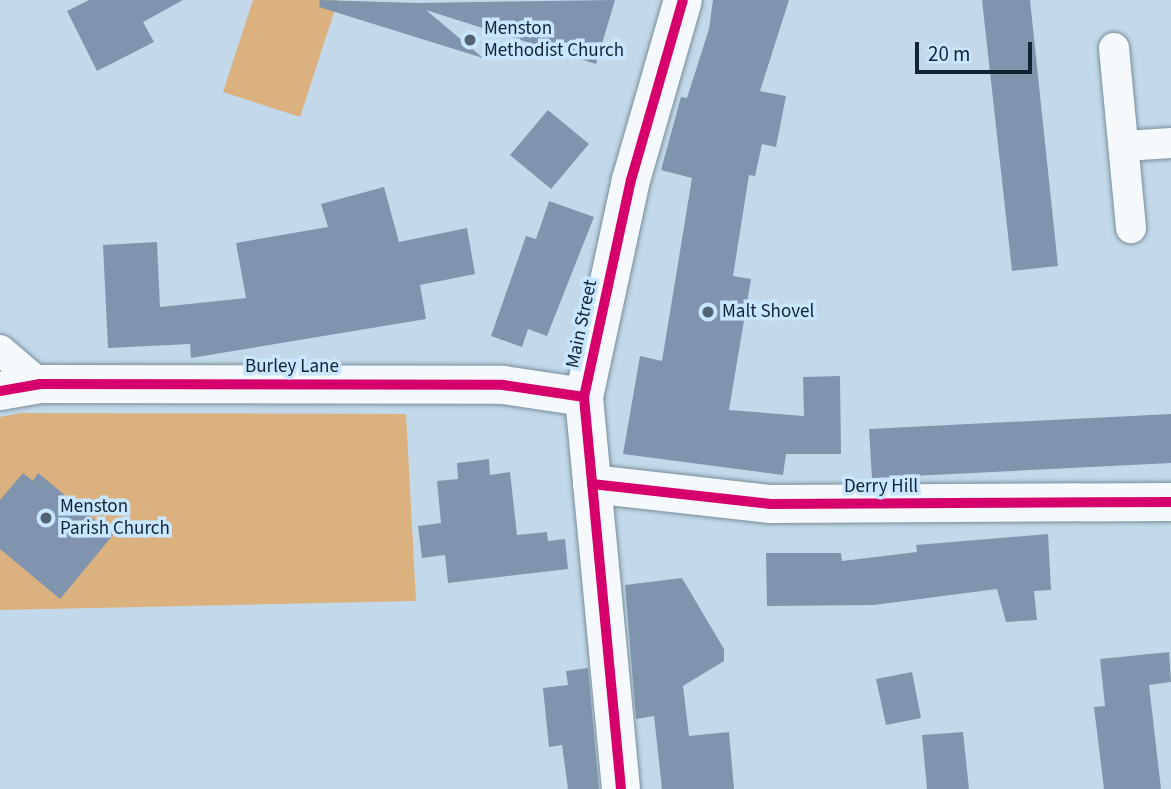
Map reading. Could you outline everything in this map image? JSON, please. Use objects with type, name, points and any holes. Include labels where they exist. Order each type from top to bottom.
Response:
[{"type":"street","name":"Main Street","points":[[621,789],[584,397],[631,180],[683,0]]},
{"type":"street","points":[[1114,48],[1131,228]]},
{"type":"street","points":[[1124,146],[1171,144]]},
{"type":"street","points":[[0,350],[40,384]]},
{"type":"street","name":"Burley Lane","points":[[0,391],[40,384],[503,385],[584,397]]},
{"type":"street","name":"Derry Hill","points":[[592,484],[771,504],[1171,502]]},
{"type":"shaded area","points":[[253,0],[338,0],[300,117],[223,92]]},
{"type":"shaded area","points":[[21,413],[406,414],[416,601],[0,610],[0,417]]},
{"type":"building","points":[[89,0],[183,0],[143,22],[154,42],[97,71],[67,11]]},
{"type":"building","name":"Menston Methodist Church","points":[[320,0],[417,3],[615,0],[596,64],[426,10],[483,58],[319,7]]},
{"type":"building","points":[[713,0],[789,0],[760,91],[786,96],[776,147],[762,144],[755,176],[749,175],[733,276],[751,279],[729,410],[804,416],[803,377],[840,376],[841,454],[786,454],[783,475],[623,454],[640,356],[662,361],[692,178],[661,170],[681,97],[687,98],[709,29]]},
{"type":"building","points":[[982,0],[1030,0],[1058,266],[1012,271]]},
{"type":"building","points":[[548,110],[589,144],[551,189],[510,155]]},
{"type":"building","points":[[384,187],[399,242],[467,228],[475,274],[420,285],[426,319],[191,358],[190,344],[108,348],[103,245],[157,242],[160,307],[246,298],[236,243],[328,227],[321,204]]},
{"type":"building","points":[[549,201],[594,217],[547,336],[528,329],[522,347],[491,336],[526,236],[536,239]]},
{"type":"building","points":[[1171,414],[1171,463],[872,478],[869,429]]},
{"type":"building","points":[[489,459],[490,475],[510,472],[517,535],[547,532],[548,541],[565,539],[568,569],[448,583],[445,555],[422,558],[418,526],[441,523],[437,481],[458,479],[457,463]]},
{"type":"building","name":"Menston Parish Church","points":[[23,473],[33,481],[38,473],[113,535],[60,599],[0,549],[0,500]]},
{"type":"building","points":[[1048,534],[1051,590],[1034,591],[1037,620],[1006,622],[997,589],[874,605],[767,606],[766,553],[841,553],[842,561],[917,552],[916,545]]},
{"type":"building","points":[[682,578],[724,649],[724,661],[683,686],[689,736],[729,732],[734,789],[662,789],[654,716],[636,719],[625,585]]},
{"type":"building","points":[[1169,652],[1171,682],[1149,685],[1161,789],[1104,789],[1094,707],[1105,706],[1100,659]]},
{"type":"building","points":[[588,668],[599,789],[568,789],[562,745],[549,747],[543,688],[568,685],[566,671]]},
{"type":"building","points":[[912,672],[921,718],[886,725],[876,679]]},
{"type":"building","points":[[963,732],[969,789],[927,789],[922,735]]},
{"type":"cycle path","points":[[621,789],[584,397],[631,180],[683,0]]},
{"type":"cycle path","points":[[0,391],[40,384],[503,385],[584,397]]},
{"type":"cycle path","points":[[592,484],[771,504],[1171,502]]},
{"type":"place","name":"Menston Methodist Church","points":[[470,40]]},
{"type":"place","name":"Malt Shovel","points":[[708,312]]},
{"type":"place","name":"Menston Parish Church","points":[[46,518]]}]
